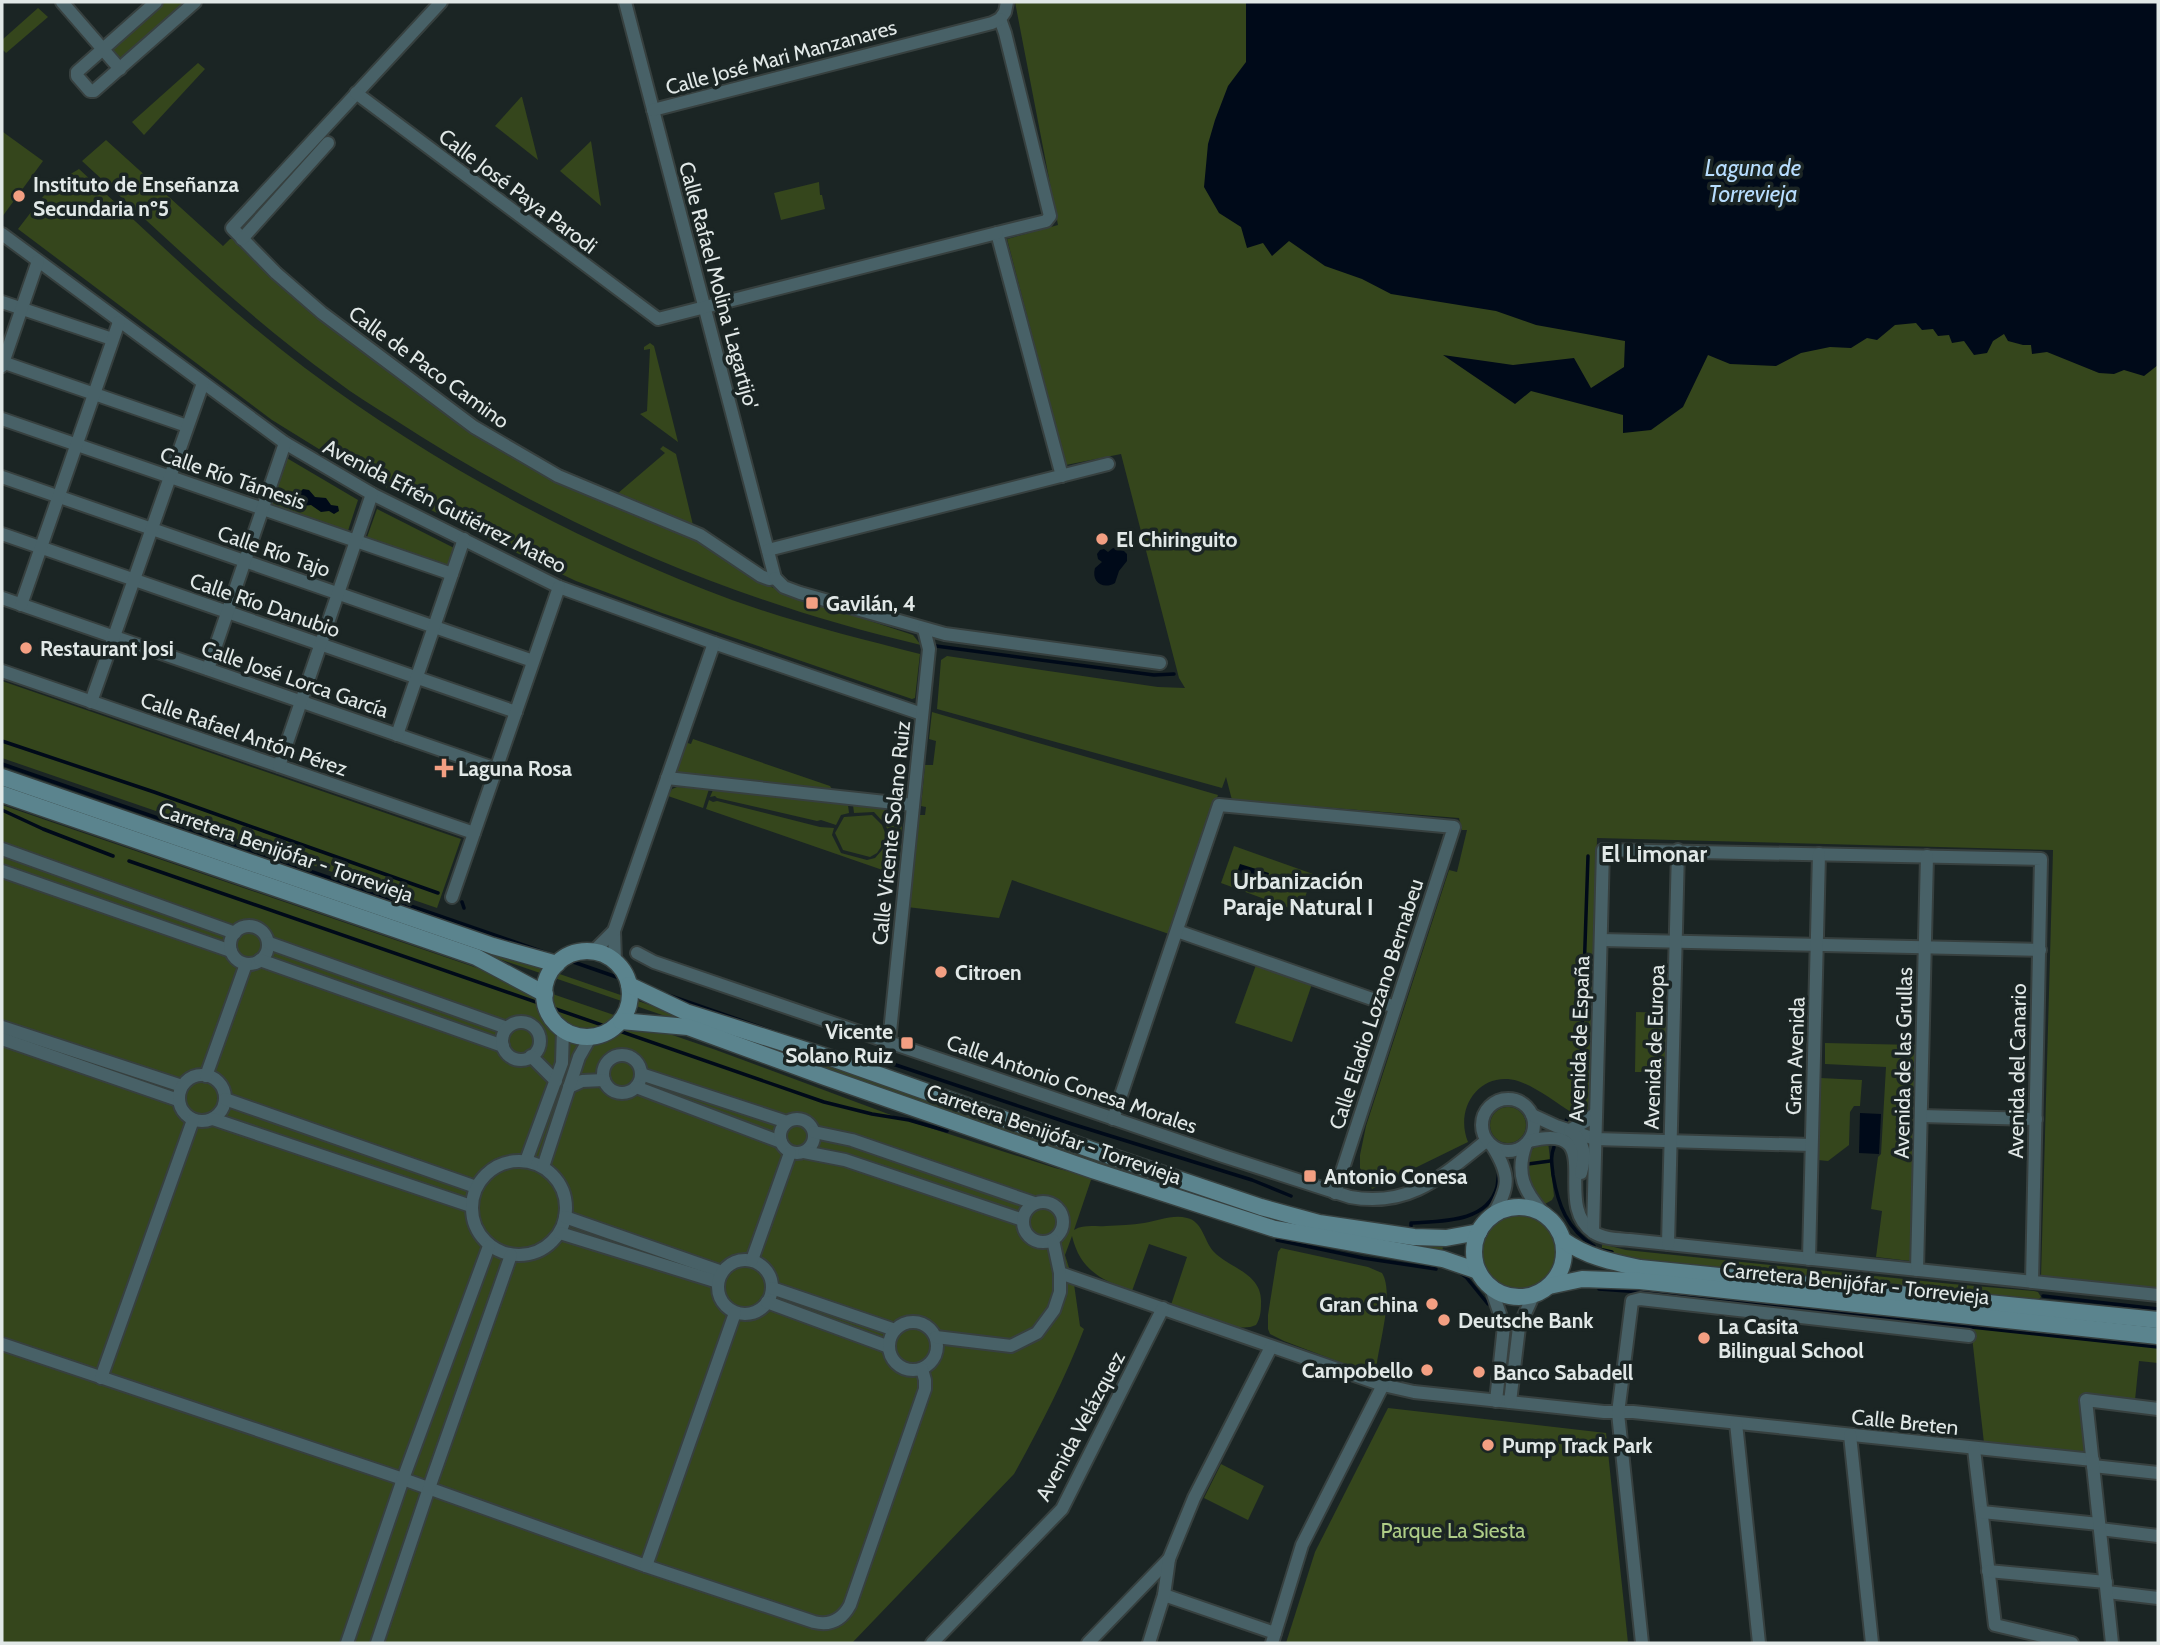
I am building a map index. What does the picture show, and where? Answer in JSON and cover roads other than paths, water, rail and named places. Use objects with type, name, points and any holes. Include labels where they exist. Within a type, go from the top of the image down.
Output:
[{"type":"main road","name":"Carretera Benijófar - Torrevieja","points":[[2,777],[493,946],[557,964]]},
{"type":"main road","name":"Carretera Benijófar - Torrevieja","points":[[2,794],[476,957],[545,994]]},
{"type":"main road","points":[[593,952],[599,952],[622,968],[631,994],[621,1021],[611,1030],[591,1036],[576,1035],[563,1029],[549,1014],[545,986],[557,964],[571,954],[593,952]]},
{"type":"main road","name":"Carretera Benijófar - Torrevieja","points":[[629,985],[686,1012],[834,1059],[1261,1207],[1318,1223],[1414,1237],[1446,1238],[1479,1232]]},
{"type":"main road","name":"Carretera Benijófar - Torrevieja","points":[[621,1021],[688,1027],[1095,1171],[1275,1229],[1443,1259],[1478,1271]]},
{"type":"main road","points":[[1532,1208],[1556,1225],[1563,1240],[1564,1262],[1559,1275],[1549,1286],[1533,1296],[1511,1297],[1491,1288],[1478,1271],[1474,1247],[1479,1232],[1493,1215],[1505,1209],[1532,1208]]},
{"type":"main road","name":"Carretera Benijófar - Torrevieja","points":[[1563,1240],[1598,1259],[1640,1268],[2158,1320]]},
{"type":"main road","name":"Carretera Benijófar - Torrevieja","points":[[1549,1286],[1582,1279],[1640,1281],[2158,1336]]},
{"type":"street","points":[[62,2],[120,69]]},
{"type":"street","points":[[156,2],[76,73],[90,91],[94,91],[120,69],[195,2]]},
{"type":"street","points":[[356,93],[441,2]]},
{"type":"street","name":"Calle Rafael Molina 'Lagartijo'","points":[[625,2],[775,578]]},
{"type":"street","points":[[705,307],[1046,221],[1050,216],[1000,19],[1007,2]]},
{"type":"street","name":"Calle José Mari Manzanares","points":[[653,110],[1000,19]]},
{"type":"street","name":"Calle de Paco Camino","points":[[356,93],[232,228],[276,273],[322,313],[474,427],[558,476],[700,535],[761,576],[775,578],[785,587],[800,593],[945,634],[1160,663]]},
{"type":"street","name":"Calle José Paya Parodi","points":[[356,93],[658,319],[705,307]]},
{"type":"street","points":[[242,239],[327,143]]},
{"type":"street","points":[[997,233],[1062,476]]},
{"type":"street","name":"Avenida Efrén Gutiérrez Mateo","points":[[2,234],[285,443],[372,494],[559,587],[922,714]]},
{"type":"street","points":[[38,261],[2,363],[187,426]]},
{"type":"street","points":[[2,302],[113,339]]},
{"type":"street","points":[[21,605],[119,322]]},
{"type":"street","points":[[91,702],[203,383]]},
{"type":"street","name":"Calle Río Támesis","points":[[2,419],[452,574]]},
{"type":"street","points":[[208,669],[285,443]]},
{"type":"street","points":[[768,550],[1108,464]]},
{"type":"street","name":"Calle Río Tajo","points":[[2,477],[533,661]]},
{"type":"street","points":[[279,766],[372,494]]},
{"type":"street","name":"Calle Río Danubio","points":[[2,534],[516,712]]},
{"type":"street","points":[[397,735],[464,539]]},
{"type":"street","points":[[452,897],[559,587]]},
{"type":"street","name":"Calle José Lorca García","points":[[2,598],[496,769]]},
{"type":"street","name":"Calle Vicente Solano Ruiz","points":[[889,1042],[929,643],[924,629]]},
{"type":"street","points":[[615,961],[614,931],[714,643]]},
{"type":"street","name":"Calle Rafael Antón Pérez","points":[[2,671],[474,833]]},
{"type":"street","points":[[667,778],[913,804]]},
{"type":"street","name":"Calle Eladio Lozano Bernabeu","points":[[1177,930],[1219,805],[1454,827],[1335,1193]]},
{"type":"street","points":[[2,849],[235,933]]},
{"type":"street","name":"Avenida de España","points":[[1592,1232],[1603,850],[1678,850]]},
{"type":"street","points":[[1678,850],[1927,856]]},
{"type":"street","name":"Avenida de Europa","points":[[1668,1244],[1678,850]]},
{"type":"street","name":"Gran Avenida","points":[[1809,1259],[1819,854]]},
{"type":"street","name":"Avenida del Canario","points":[[1927,856],[2042,860],[2032,1282]]},
{"type":"street","name":"Avenida de las Grullas","points":[[1917,1270],[1927,856]]},
{"type":"street","points":[[2,871],[231,951]]},
{"type":"street","points":[[269,943],[264,958],[256,963],[246,964],[237,960],[231,951],[235,933],[243,927],[253,926],[262,931],[269,943],[507,1028]]},
{"type":"street","points":[[1113,1119],[1177,930],[1395,1007]]},
{"type":"street","points":[[593,952],[614,931]]},
{"type":"street","points":[[1601,940],[2040,950]]},
{"type":"street","name":"Calle Antonio Conesa Morales","points":[[637,953],[654,962],[1350,1197],[1376,1200],[1409,1194],[1490,1144]]},
{"type":"street","points":[[260,960],[503,1046]]},
{"type":"street","points":[[206,1076],[246,964]]},
{"type":"street","points":[[518,1022],[531,1024],[536,1029],[539,1047],[531,1056],[520,1060],[509,1056],[502,1040],[507,1028],[518,1022]]},
{"type":"street","points":[[2,1027],[182,1086]]},
{"type":"street","points":[[526,1161],[562,1063],[563,1029]]},
{"type":"street","points":[[543,1167],[579,1057],[591,1036]]},
{"type":"street","points":[[2,1039],[178,1100]]},
{"type":"street","points":[[621,1055],[637,1062],[641,1073],[636,1087],[627,1093],[609,1088],[604,1080],[606,1064],[621,1055]]},
{"type":"street","points":[[531,1056],[556,1081]]},
{"type":"street","points":[[641,1073],[787,1122]]},
{"type":"street","points":[[197,1076],[206,1076],[215,1079],[221,1086],[225,1099],[220,1112],[213,1119],[204,1122],[192,1120],[181,1109],[178,1100],[182,1086],[197,1076]]},
{"type":"street","points":[[569,1087],[582,1082],[604,1080]]},
{"type":"street","points":[[636,1087],[781,1142]]},
{"type":"street","points":[[225,1099],[476,1187]]},
{"type":"street","points":[[1493,1215],[1503,1196],[1507,1177],[1505,1168],[1483,1134],[1482,1119],[1495,1102],[1502,1099],[1517,1100],[1524,1104],[1532,1115],[1534,1129],[1522,1162],[1522,1178],[1530,1198],[1544,1214]]},
{"type":"street","points":[[1570,1130],[1596,1112]]},
{"type":"street","points":[[1532,1115],[1595,1139],[1811,1145]]},
{"type":"street","points":[[1921,1116],[2036,1119]]},
{"type":"street","points":[[213,1119],[471,1206]]},
{"type":"street","points":[[804,1152],[814,1140],[814,1132],[808,1123],[799,1119],[787,1122],[781,1127],[779,1137],[782,1146],[790,1153],[804,1152],[845,1160],[1023,1220]]},
{"type":"street","points":[[102,1378],[192,1120]]},
{"type":"street","points":[[1570,1130],[1581,1141],[1585,1153],[1582,1171],[1574,1190]]},
{"type":"street","points":[[814,1132],[852,1140],[1034,1203],[1046,1201],[1058,1207],[1063,1218],[1062,1231],[1053,1240],[1042,1242],[1032,1239],[1025,1231],[1023,1220],[1026,1210],[1034,1203]]},
{"type":"street","points":[[1490,1144],[1510,1152],[1528,1142],[1551,1138],[1569,1145],[1576,1160],[1574,1190],[1577,1212],[1592,1232],[1612,1238],[2158,1295]]},
{"type":"street","points":[[752,1261],[790,1153]]},
{"type":"street","points":[[526,1161],[543,1167],[559,1182],[566,1201],[565,1217],[556,1239],[536,1253],[512,1255],[489,1246],[475,1228],[471,1206],[476,1187],[489,1171],[506,1162],[526,1161]]},
{"type":"street","points":[[565,1217],[720,1277]]},
{"type":"street","points":[[560,1233],[720,1277]]},
{"type":"street","points":[[936,1337],[1011,1346],[1029,1338],[1044,1326],[1054,1310],[1060,1292],[1060,1273],[1053,1240]]},
{"type":"street","points":[[347,1643],[403,1479],[489,1246]]},
{"type":"street","points":[[377,1643],[512,1255]]},
{"type":"street","points":[[746,1259],[752,1261],[766,1269],[772,1288],[767,1302],[755,1312],[735,1312],[724,1305],[717,1287],[720,1277],[731,1262],[746,1259]]},
{"type":"street","name":"Calle Breten","points":[[1060,1273],[1383,1385],[1414,1392],[1618,1413],[1633,1412],[1974,1449],[1995,1626],[2072,1643]]},
{"type":"street","points":[[772,1288],[895,1330]]},
{"type":"street","points":[[1491,1288],[1504,1326],[1496,1401]]},
{"type":"street","points":[[1510,1402],[1518,1327],[1533,1296]]},
{"type":"street","points":[[1642,1643],[1618,1413],[1632,1301],[1640,1299],[1969,1336]]},
{"type":"street","points":[[767,1302],[889,1346]]},
{"type":"street","name":"Avenida Velázquez","points":[[932,1643],[1062,1509],[1163,1308]]},
{"type":"street","points":[[646,1566],[735,1312]]},
{"type":"street","points":[[911,1320],[925,1323],[936,1337],[938,1347],[933,1360],[922,1369],[908,1370],[895,1364],[888,1351],[889,1337],[898,1326],[911,1320]]},
{"type":"street","points":[[2,1344],[403,1479],[646,1566],[814,1622],[830,1623],[840,1619],[850,1605],[925,1390],[922,1369]]},
{"type":"street","points":[[1149,1643],[1164,1595],[1169,1559],[1194,1498],[1271,1347]]},
{"type":"street","points":[[1164,1595],[1274,1638],[1302,1545],[1383,1385]]},
{"type":"street","points":[[2112,1643],[2086,1400],[2158,1409]]},
{"type":"street","points":[[1736,1423],[1759,1643]]},
{"type":"street","points":[[1850,1435],[1872,1643]]},
{"type":"street","points":[[1974,1449],[2093,1463],[2158,1474]]},
{"type":"street","points":[[1982,1512],[2158,1536]]},
{"type":"street","points":[[1088,1643],[1169,1559]]},
{"type":"street","points":[[1988,1571],[2106,1587],[2158,1598]]},
{"type":"water","name":"Laguna de Torrevieja","points":[[1246,2],[2158,2],[2158,365],[2144,376],[2124,370],[2114,374],[2099,373],[2047,352],[2032,354],[2031,345],[2008,341],[2004,334],[1993,341],[1987,353],[1974,355],[1964,341],[1952,343],[1949,335],[1938,336],[1933,329],[1922,330],[1916,323],[1895,325],[1877,340],[1867,338],[1851,348],[1830,347],[1801,353],[1776,366],[1730,364],[1708,355],[1683,407],[1651,430],[1623,433],[1623,415],[1531,391],[1515,404],[1443,355],[1513,365],[1574,358],[1591,388],[1624,367],[1625,341],[1536,325],[1496,311],[1391,294],[1362,279],[1325,266],[1289,241],[1272,256],[1263,243],[1247,248],[1241,227],[1219,213],[1204,187],[1208,144],[1228,86],[1246,62]]},
{"type":"water","points":[[303,489],[309,490],[315,497],[326,498],[331,505],[338,506],[339,511],[334,514],[329,511],[321,512],[311,505],[299,504],[296,496]]},
{"type":"water","points":[[1113,548],[1124,551],[1127,561],[1119,571],[1115,583],[1106,586],[1096,581],[1095,568],[1102,562],[1097,554],[1100,550],[1108,552]]},
{"type":"water","points":[[1240,864],[1269,873],[1264,888],[1235,878]]},
{"type":"water","points":[[1860,1113],[1881,1114],[1879,1154],[1859,1153]]},
{"type":"waterway","points":[[936,646],[1154,675],[1174,674]]},
{"type":"waterway","points":[[2,741],[438,893]]},
{"type":"waterway","points":[[2,764],[552,955]]},
{"type":"waterway","points":[[2,810],[113,856]]},
{"type":"waterway","points":[[1566,1121],[1580,1092],[1588,856]]},
{"type":"waterway","points":[[129,861],[824,1102],[947,1131]]},
{"type":"waterway","points":[[462,902],[464,908]]},
{"type":"waterway","points":[[559,957],[628,981]]},
{"type":"waterway","points":[[665,994],[780,1034]]},
{"type":"waterway","points":[[857,1060],[887,1062],[1252,1180],[1291,1196]]},
{"type":"waterway","points":[[1554,1147],[1553,1175],[1561,1206],[1570,1224],[1594,1246]]},
{"type":"waterway","points":[[1528,1164],[1550,1161]]},
{"type":"waterway","points":[[1411,1226],[1411,1223],[1462,1218],[1484,1208],[1497,1187],[1499,1171]]},
{"type":"waterway","points":[[1277,1240],[1363,1258],[1436,1269]]},
{"type":"waterway","points":[[1603,1250],[1612,1252]]},
{"type":"waterway","points":[[1459,1272],[1488,1304]]},
{"type":"waterway","points":[[1599,1289],[2158,1347]]},
{"type":"waterway","points":[[2043,1296],[2158,1309]]},
{"type":"place","name":"Instituto de Enseñanza Secundaria nº5","points":[[19,196]]},
{"type":"place","name":"El Chiringuito","points":[[1102,539]]},
{"type":"place","name":"Gavilán, 4","points":[[812,603]]},
{"type":"place","name":"Restaurant Josi","points":[[26,648]]},
{"type":"place","name":"Laguna Rosa","points":[[444,768]]},
{"type":"place","name":"Citroen","points":[[941,972]]},
{"type":"place","name":"Vicente Solano Ruiz","points":[[907,1043]]},
{"type":"place","name":"Antonio Conesa","points":[[1310,1176]]},
{"type":"place","name":"Gran China","points":[[1432,1304]]},
{"type":"place","name":"Deutsche Bank","points":[[1444,1320]]},
{"type":"place","name":"La Casita Bilingual School","points":[[1704,1338]]},
{"type":"place","name":"Campobello","points":[[1427,1370]]},
{"type":"place","name":"Banco Sabadell","points":[[1479,1372]]},
{"type":"place","name":"Pump Track Park","points":[[1488,1445]]},
{"type":"district","name":"El Limonar","points":[[1654,854]]},
{"type":"district","name":"Urbanización Paraje Natural I","points":[[1298,894]]},
{"type":"park label","name":"Parque La Siesta","points":[[1453,1530]]}]
